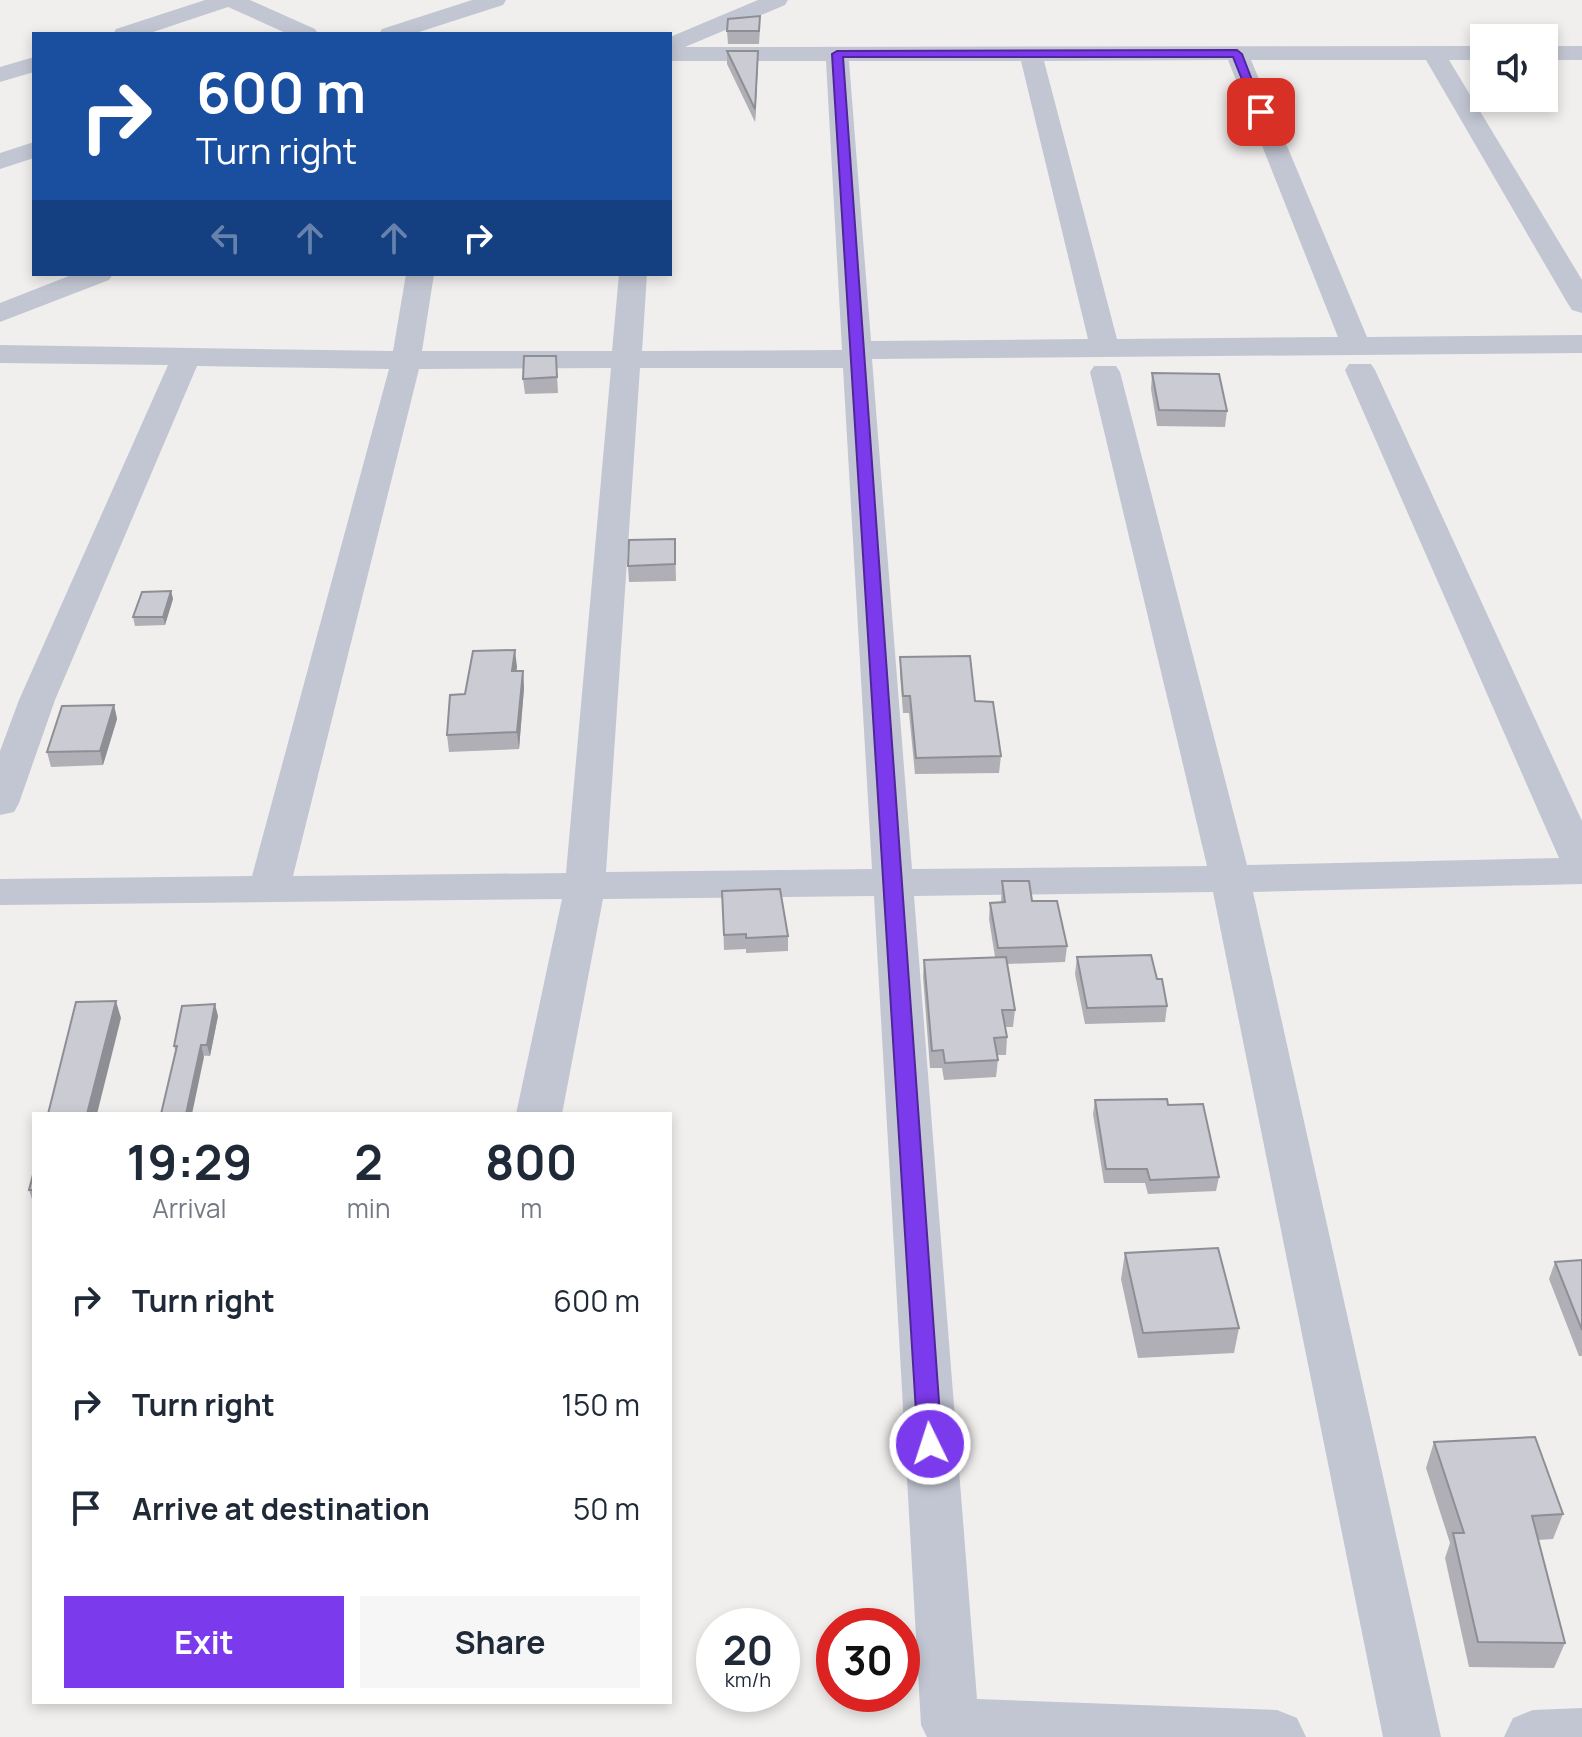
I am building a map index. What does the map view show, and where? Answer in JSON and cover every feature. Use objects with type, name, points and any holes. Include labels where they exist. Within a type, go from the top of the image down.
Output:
[{"type":"street","points":[[129,32],[196,4],[229,0],[302,32]]},
{"type":"street","points":[[396,32],[495,0]]},
{"type":"street","points":[[672,44],[777,0]]},
{"type":"street","points":[[672,54],[1470,53]]},
{"type":"street","points":[[1558,53],[1582,53]]},
{"type":"street","points":[[837,54],[890,882],[950,1725],[1277,1737]]},
{"type":"street","points":[[1031,54],[1230,879],[1412,1737]]},
{"type":"street","points":[[0,892],[1230,879],[1582,868],[1358,357],[1237,54]]},
{"type":"street","points":[[1434,54],[1582,304]]},
{"type":"street","points":[[0,75],[32,65]]},
{"type":"street","points":[[0,161],[32,151]]},
{"type":"street","points":[[0,313],[94,276]]},
{"type":"street","points":[[269,889],[406,360],[420,276]]},
{"type":"street","points":[[539,1112],[585,886],[633,276]]},
{"type":"street","points":[[0,354],[406,360],[1105,360],[1358,357],[1582,344]]},
{"type":"street","points":[[0,803],[37,700],[186,357]]},
{"type":"street","points":[[1358,357],[1582,369]]},
{"type":"street","points":[[1533,1737],[1582,1735]]},
{"type":"building","points":[[760,16],[759,31],[727,31],[728,19]]},
{"type":"building","points":[[727,51],[758,51],[755,109]]},
{"type":"building","points":[[524,356],[556,356],[557,377],[523,379]]},
{"type":"building","points":[[1152,373],[1219,374],[1227,411],[1159,410]]},
{"type":"building","points":[[675,539],[675,564],[628,566],[629,540]]},
{"type":"building","points":[[171,591],[163,617],[133,617],[142,592]]},
{"type":"building","points":[[515,650],[512,671],[523,671],[517,732],[447,735],[450,695],[465,694],[473,651]]},
{"type":"building","points":[[970,656],[975,701],[993,702],[1001,756],[916,758],[910,696],[903,696],[900,657]]},
{"type":"building","points":[[114,705],[100,751],[47,752],[62,706]]},
{"type":"building","points":[[1002,881],[1029,881],[1032,901],[1057,901],[1067,946],[998,948],[990,903],[1005,902]]},
{"type":"building","points":[[780,889],[788,936],[746,938],[746,934],[724,935],[722,891]]},
{"type":"building","points":[[1151,955],[1157,979],[1162,979],[1167,1006],[1087,1008],[1077,957]]},
{"type":"building","points":[[1006,957],[1015,1010],[1002,1010],[1007,1037],[994,1038],[998,1060],[945,1063],[943,1050],[932,1051],[924,960]]},
{"type":"building","points":[[116,1001],[88,1112],[48,1112],[76,1002]]},
{"type":"building","points":[[215,1004],[207,1045],[201,1045],[186,1112],[161,1112],[177,1046],[174,1046],[182,1006]]},
{"type":"building","points":[[1167,1099],[1168,1105],[1203,1104],[1219,1177],[1150,1180],[1147,1169],[1106,1169],[1095,1100]]},
{"type":"building","points":[[1218,1248],[1239,1328],[1143,1333],[1125,1253]]},
{"type":"building","points":[[1582,1260],[1582,1330],[1555,1262]]},
{"type":"building","points":[[1535,1437],[1563,1514],[1532,1516],[1565,1643],[1478,1642],[1453,1533],[1464,1533],[1434,1442]]},
{"type":"route","points":[[930,1444],[837,54],[1237,54],[1261,112]]}]
